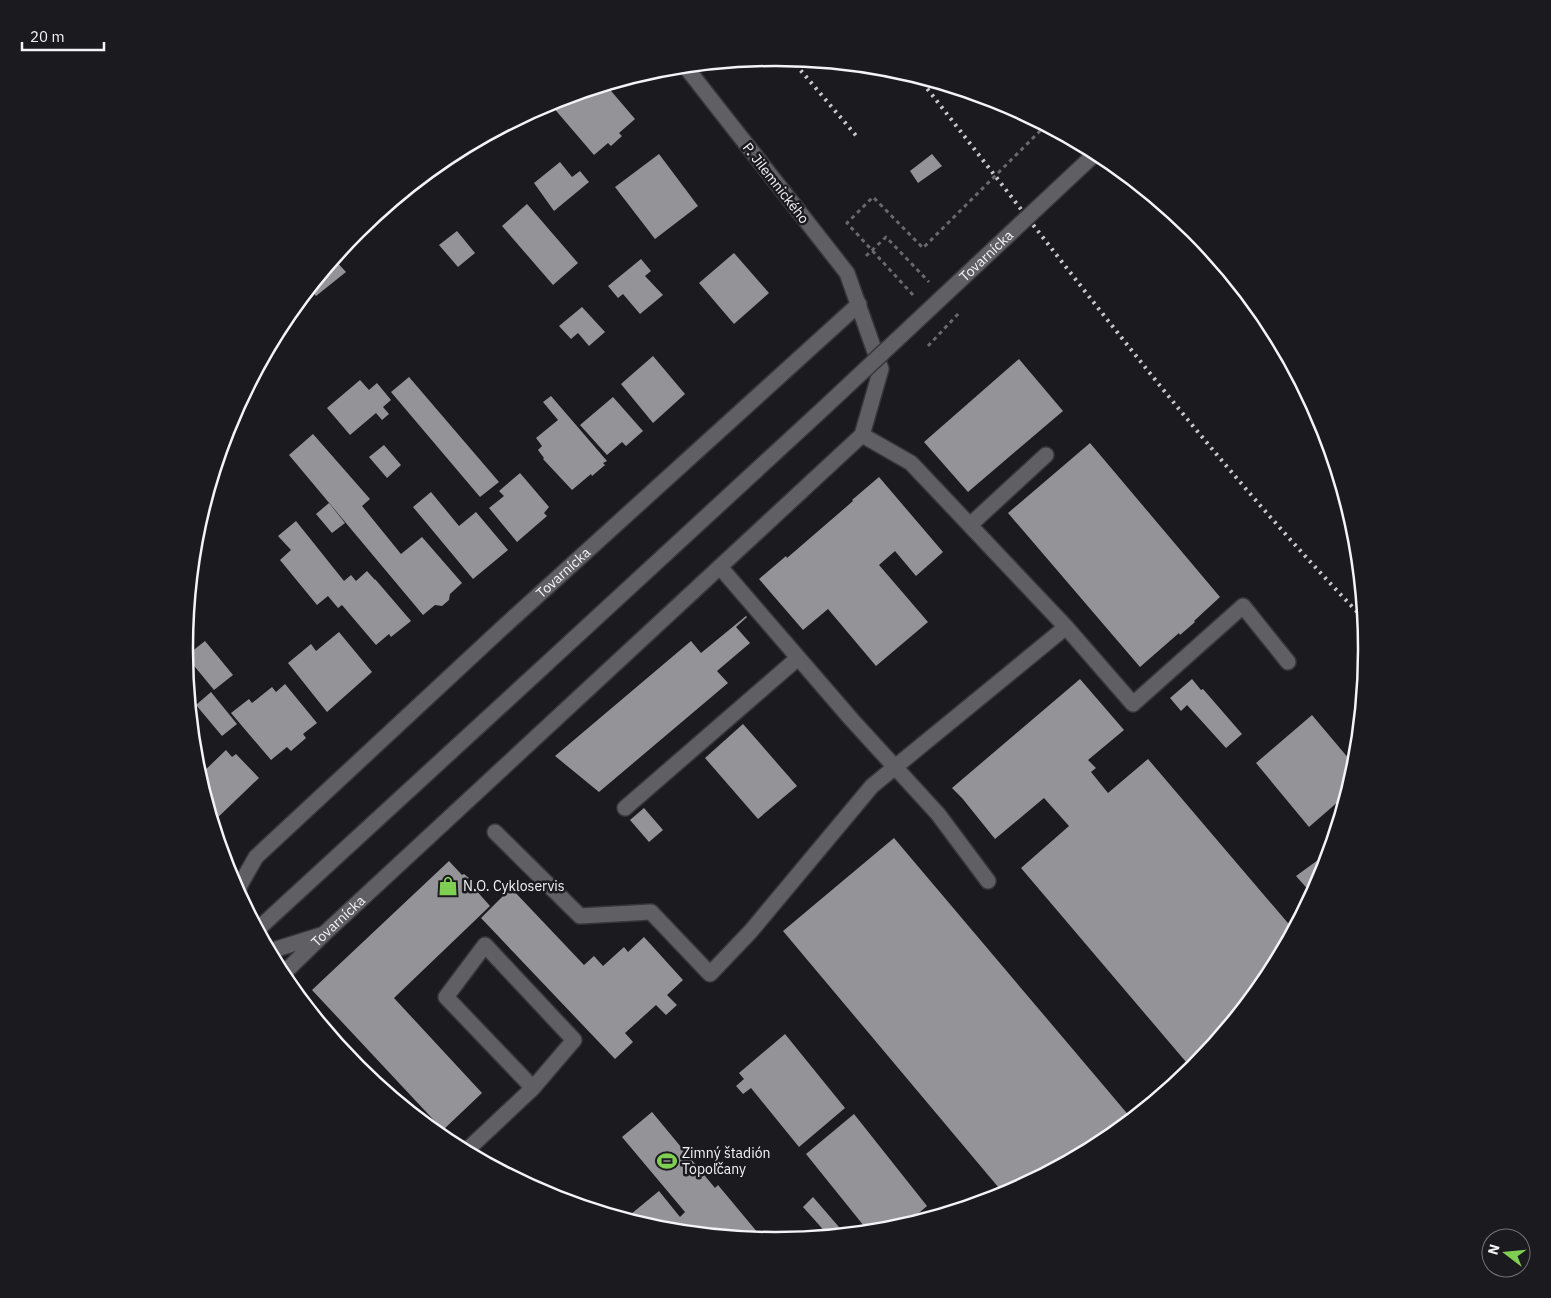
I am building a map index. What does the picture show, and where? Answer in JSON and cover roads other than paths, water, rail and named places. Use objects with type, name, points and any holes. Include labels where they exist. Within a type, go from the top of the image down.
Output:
[{"type":"street","name":"P. Jilemnického","points":[[690,72],[847,273],[859,304]]},
{"type":"street","name":"Tovarnícka","points":[[263,925],[818,414],[1090,158]]},
{"type":"street","points":[[859,304],[882,369],[862,435],[911,463],[1066,627],[1133,704],[1243,606],[1288,662]]},
{"type":"street","name":"Tovarnícka","points":[[242,882],[256,857],[500,630],[859,304]]},
{"type":"street","name":"Tovarnícka","points":[[277,950],[325,933],[862,435]]},
{"type":"street","points":[[970,525],[1046,455]]},
{"type":"street","points":[[720,567],[852,720],[938,814],[988,880]]},
{"type":"street","points":[[495,832],[580,916],[650,912],[710,974],[751,930],[872,786],[1066,627]]},
{"type":"street","points":[[625,808],[798,658]]},
{"type":"street","points":[[288,969],[325,933]]},
{"type":"street","points":[[471,1146],[533,1088],[574,1040],[485,945],[446,997],[533,1088]]},
{"type":"railway","points":[[797,67],[859,139]]},
{"type":"railway","points":[[925,86],[1189,422],[1304,555],[1357,612]]},
{"type":"place","name":"N.O. Cykloservis","points":[[448,886]]},
{"type":"place","name":"Zimný štadión Topoľčany","points":[[667,1161]]}]
